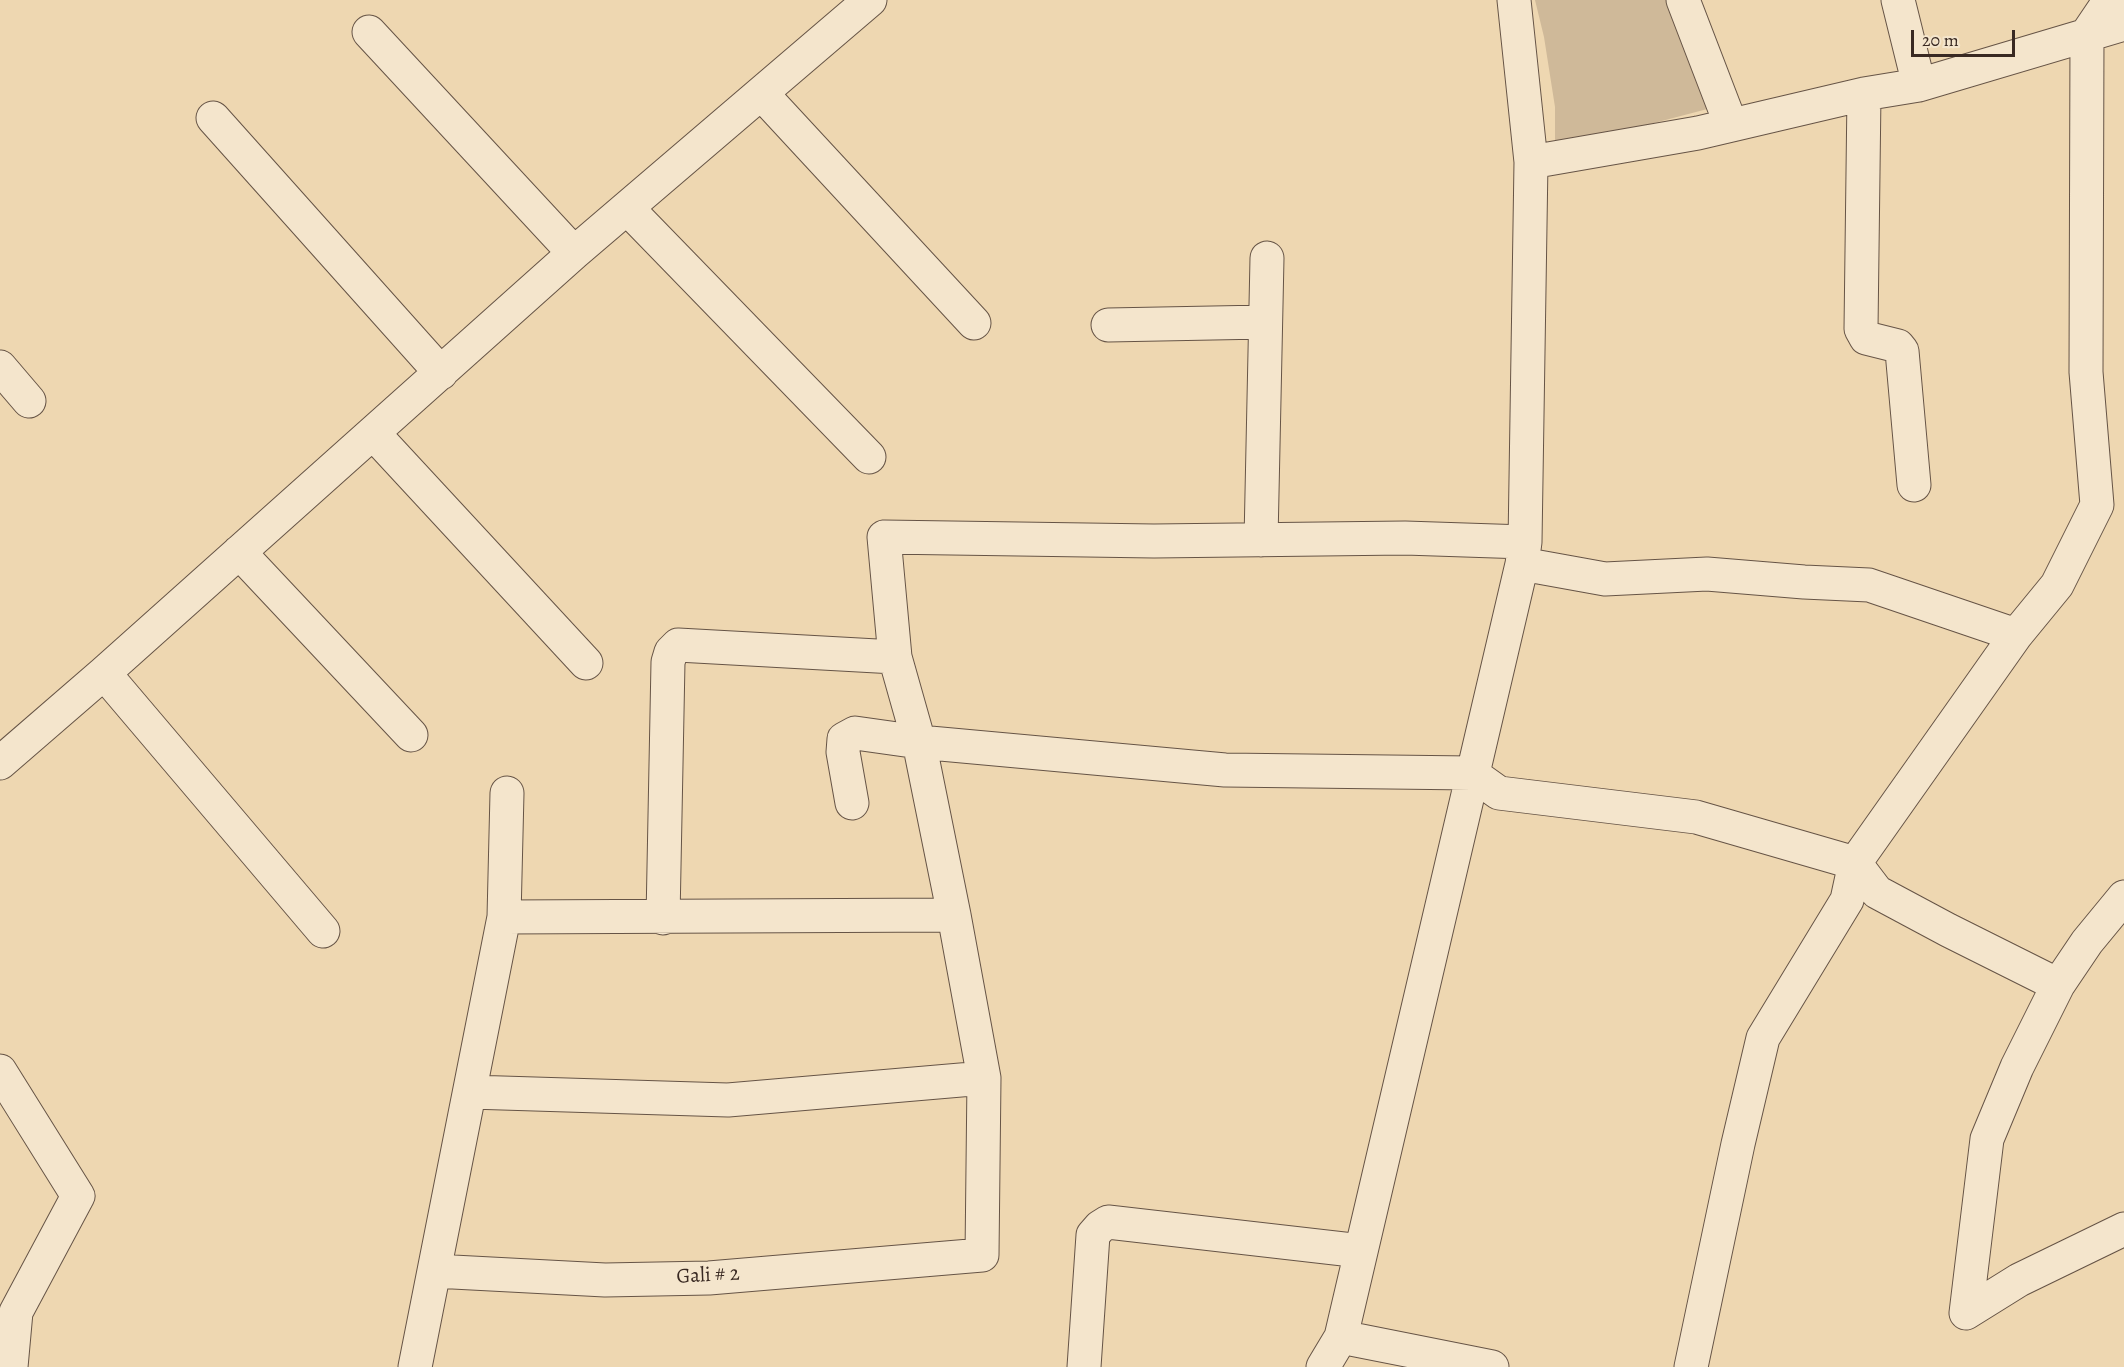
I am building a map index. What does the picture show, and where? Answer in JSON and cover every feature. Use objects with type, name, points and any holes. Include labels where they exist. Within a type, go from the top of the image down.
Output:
[{"type":"street","points":[[0,763],[574,253],[870,0]]},
{"type":"street","points":[[1323,1367],[1341,1337],[1523,553],[1531,162],[1514,0]]},
{"type":"street","points":[[1683,0],[1731,125]]},
{"type":"street","points":[[1898,0],[1919,85]]},
{"type":"street","points":[[1691,1367],[1763,1038],[1847,900],[1855,863],[2016,634],[2057,585],[2097,505],[2086,372],[2087,34],[2110,0]]},
{"type":"street","points":[[1531,162],[1698,134],[1864,94],[1919,85],[2124,24]]},
{"type":"street","points":[[369,32],[574,253]]},
{"type":"street","points":[[762,94],[974,323]]},
{"type":"street","points":[[1864,94],[1861,328],[1866,338],[1898,345],[1902,351],[1914,485]]},
{"type":"street","points":[[213,118],[441,373]]},
{"type":"street","points":[[628,208],[869,457]]},
{"type":"street","points":[[1261,540],[1267,258]]},
{"type":"street","points":[[1108,325],[1265,322]]},
{"type":"street","points":[[0,367],[29,401]]},
{"type":"street","points":[[373,433],[586,663]]},
{"type":"street","points":[[470,1092],[728,1100],[984,1078],[919,742],[895,657],[884,537],[1154,541],[1405,538],[1523,553],[1605,579],[1707,574],[1869,585],[2016,634]]},
{"type":"street","points":[[239,552],[411,735]]},
{"type":"street","points":[[663,918],[670,652],[678,645],[895,657]]},
{"type":"street","points":[[104,673],[323,931]]},
{"type":"street","points":[[852,802],[843,752],[844,739],[855,733],[919,742],[1225,770],[1472,773],[1499,793],[1696,817],[1855,863],[1877,892],[2058,985]]},
{"type":"street","points":[[415,1367],[504,917],[507,793]]},
{"type":"street","points":[[2124,897],[2087,942],[2058,985],[2017,1067],[1987,1139],[1966,1313],[2019,1280],[2124,1229]]},
{"type":"street","points":[[504,917],[954,915]]},
{"type":"street","points":[[0,1071],[78,1196],[16,1312],[11,1367]]},
{"type":"street","name":"Gali # 2","points":[[434,1271],[605,1280],[709,1278],[982,1255],[984,1078]]},
{"type":"street","points":[[1084,1367],[1093,1235],[1108,1222],[1360,1251]]},
{"type":"street","points":[[1341,1337],[1492,1367]]},
{"type":"shaded area","points":[[1535,0],[1674,0],[1715,107],[1555,149],[1555,107],[1544,37]]}]
